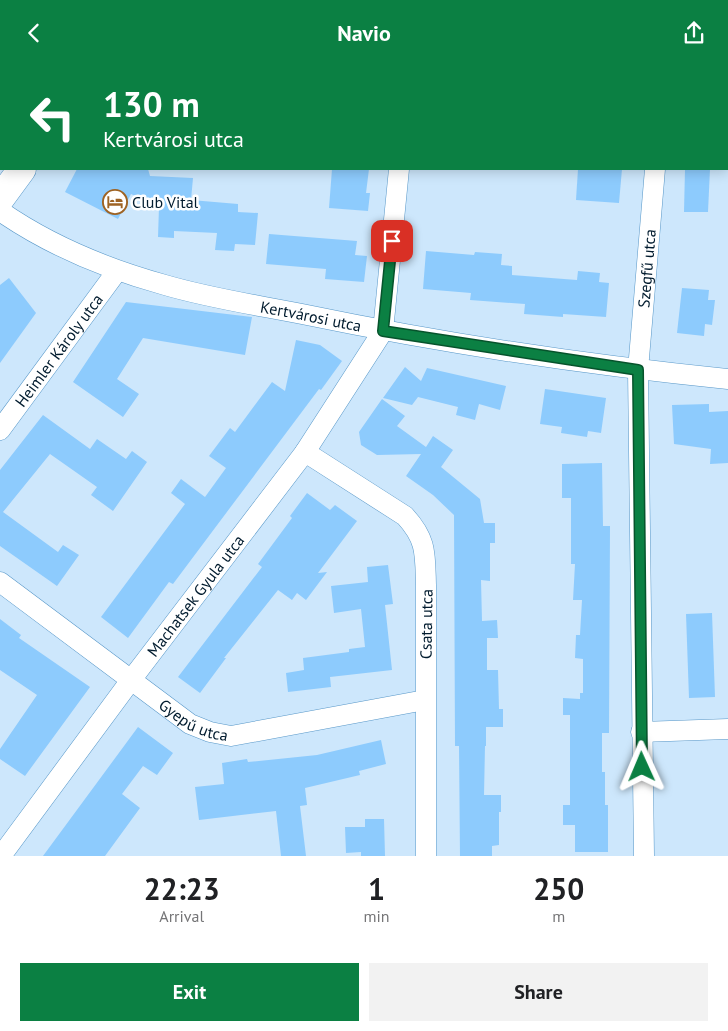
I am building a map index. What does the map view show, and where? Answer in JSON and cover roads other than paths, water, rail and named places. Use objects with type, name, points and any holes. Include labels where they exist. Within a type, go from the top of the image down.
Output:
[{"type":"street","points":[[0,199],[21,170]]},
{"type":"street","points":[[383,331],[399,170]]},
{"type":"street","name":"Szegfű utca","points":[[644,856],[638,370],[655,170]]},
{"type":"street","name":"Kertvárosi utca","points":[[0,211],[50,241],[117,271],[166,286],[383,331],[638,370],[728,379]]},
{"type":"street","name":"Heimler Károly utca","points":[[0,430],[117,271]]},
{"type":"street","name":"Machatsek Gyula utca","points":[[1,856],[131,680],[305,452],[383,331]]},
{"type":"street","name":"Csata utca","points":[[305,452],[405,516],[418,530],[425,552],[426,856]]},
{"type":"street","name":"Gyepű utca","points":[[0,582],[190,724],[210,732],[231,736],[425,699]]},
{"type":"street","points":[[642,732],[728,729]]},
{"type":"place","name":"Club Vital","points":[[115,202]]}]
